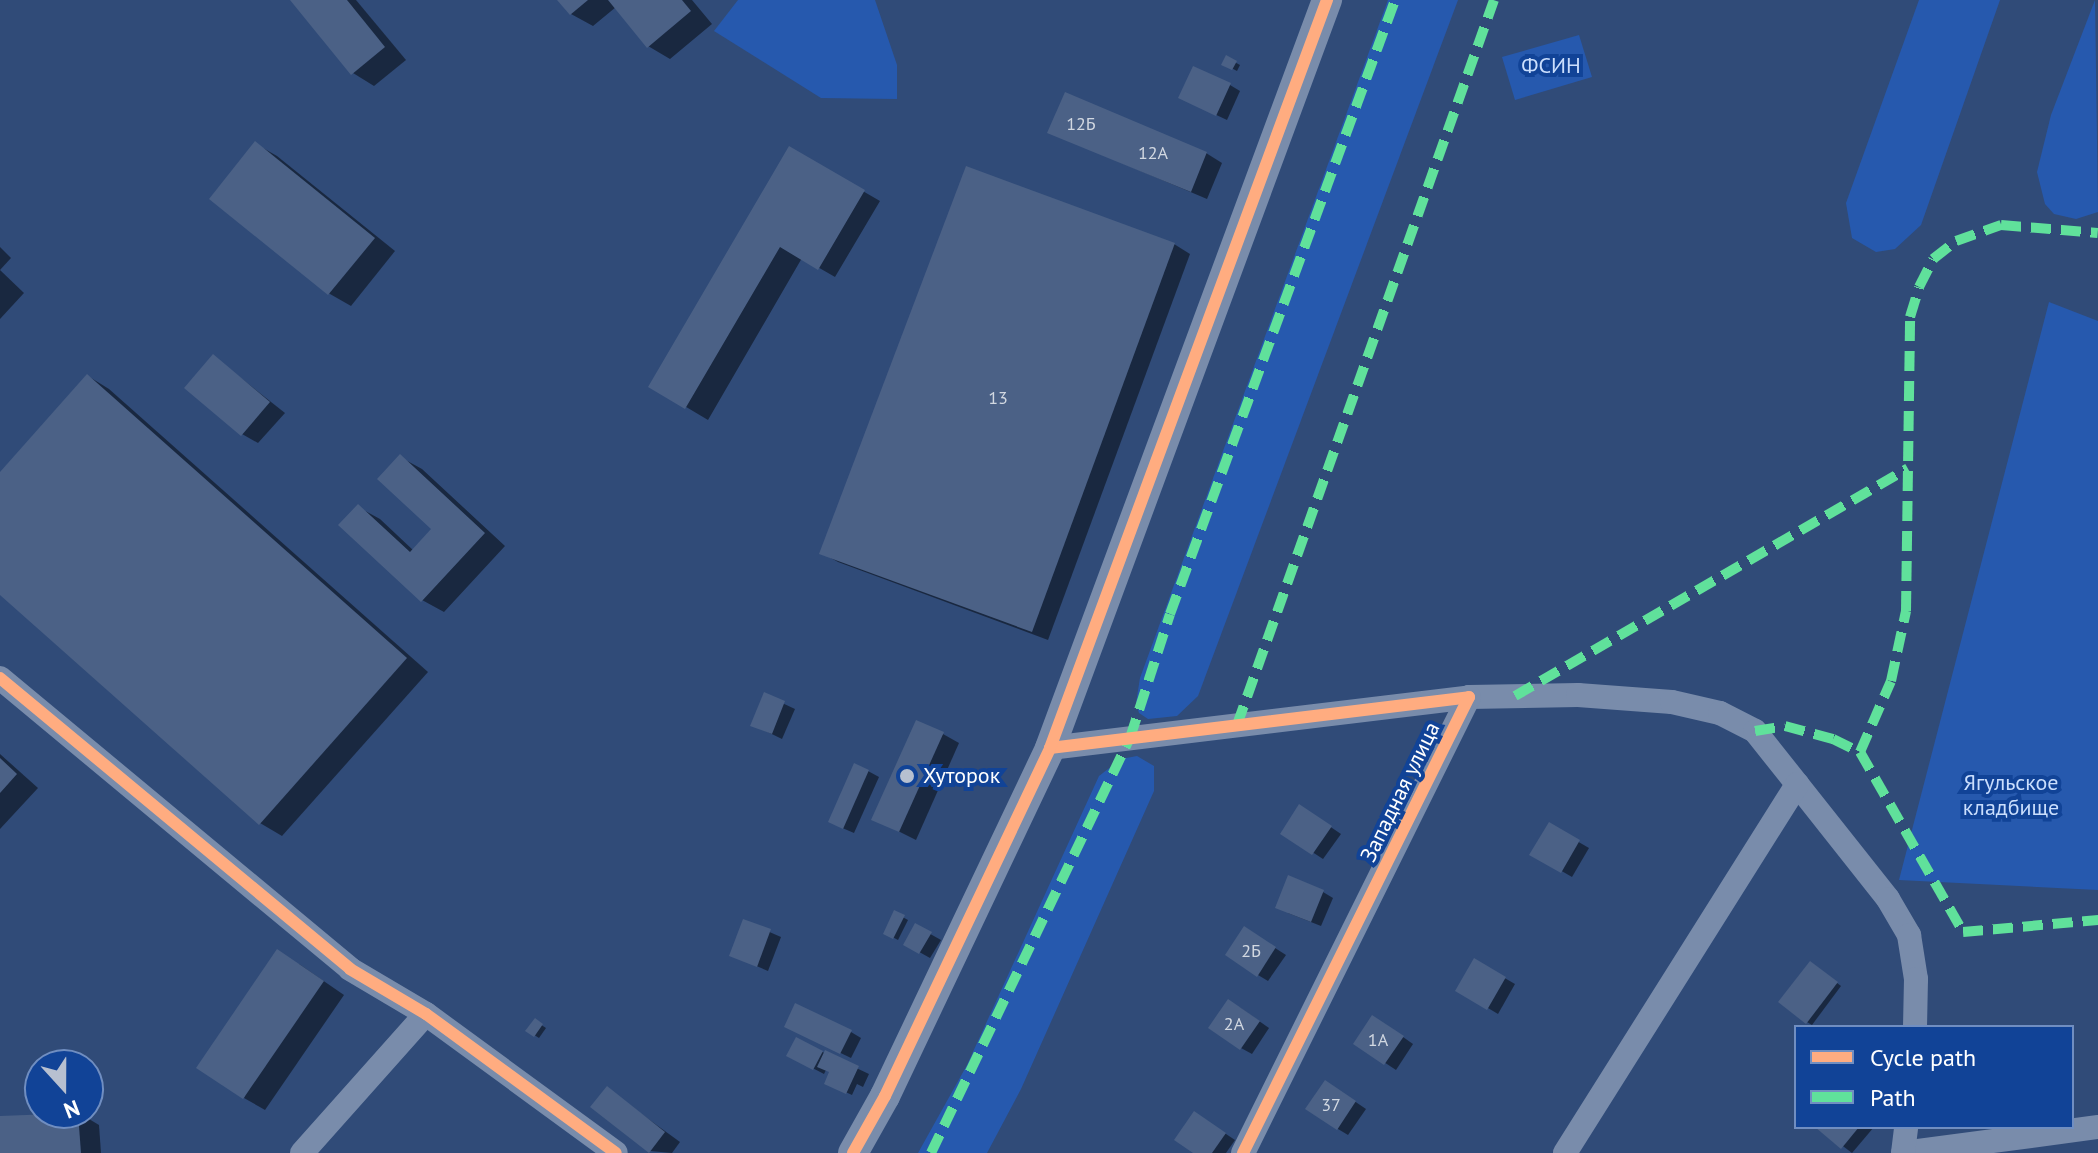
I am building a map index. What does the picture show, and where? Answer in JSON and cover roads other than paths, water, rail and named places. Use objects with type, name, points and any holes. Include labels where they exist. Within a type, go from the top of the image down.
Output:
[{"type":"street","points":[[853,1153],[885,1096],[1050,748],[1327,0]]},
{"type":"street","points":[[0,678],[350,969],[426,1014],[616,1153]]},
{"type":"street","points":[[1469,697],[1593,696],[1672,702],[1720,713],[1755,731],[1888,899],[1909,935],[1916,979],[1915,1025]]},
{"type":"street","name":"Западная улица","points":[[1050,748],[1469,697]]},
{"type":"street","name":"Западная улица","points":[[1243,1153],[1469,697]]},
{"type":"street","points":[[1565,1153],[1797,784]]},
{"type":"street","points":[[302,1153],[426,1014]]},
{"type":"street","points":[[1906,1129],[1903,1153],[2098,1127]]},
{"type":"place","name":"Хуторок","points":[[907,776]]},
{"type":"park label","name":"ФСИН","points":[[1551,66]]},
{"type":"park label","name":"Ягульское кладбище","points":[[2011,794]]}]
